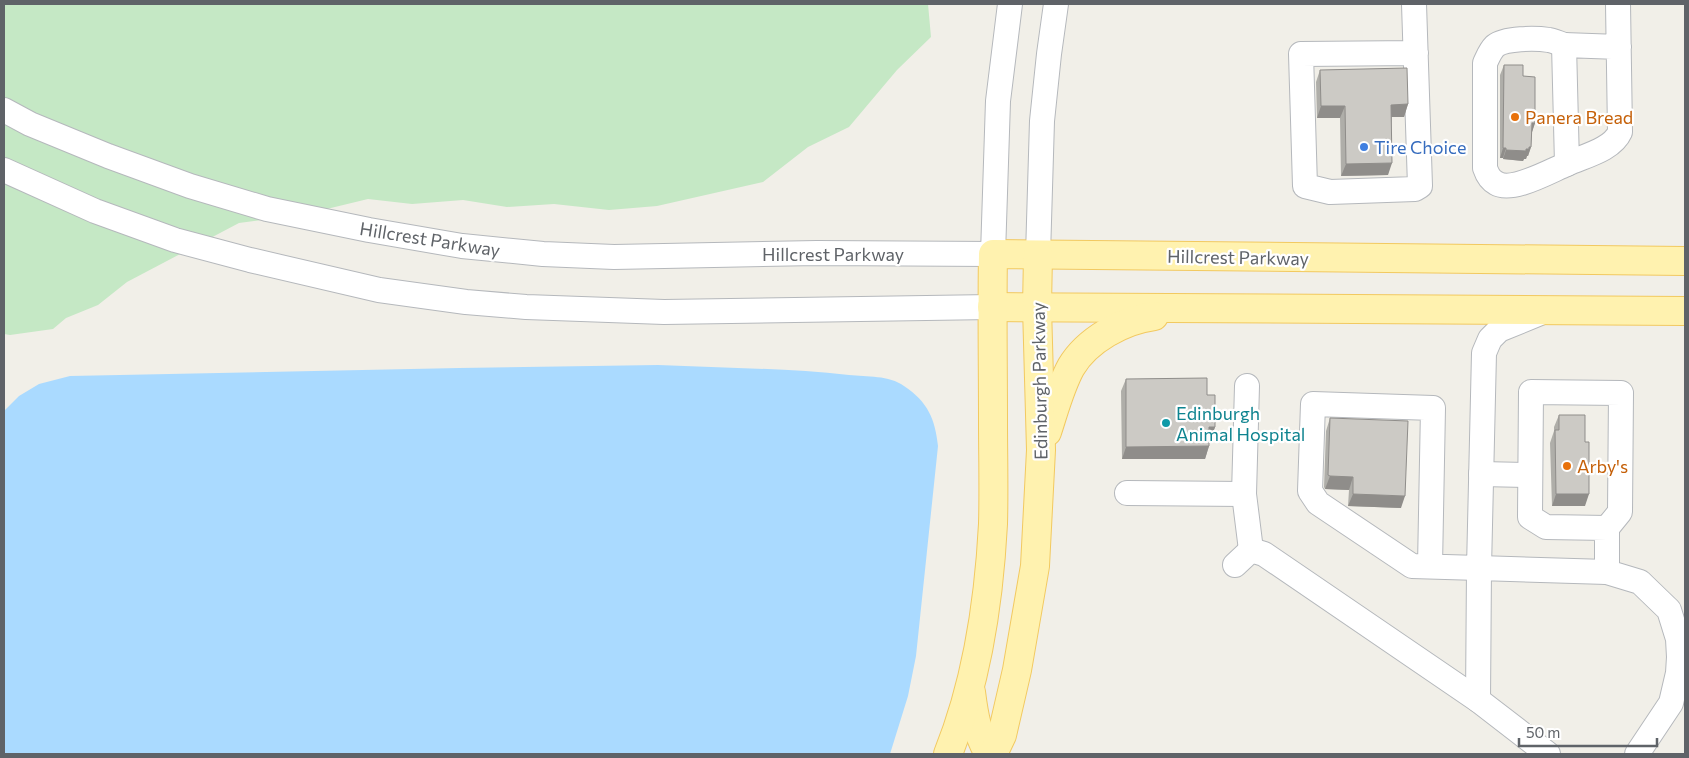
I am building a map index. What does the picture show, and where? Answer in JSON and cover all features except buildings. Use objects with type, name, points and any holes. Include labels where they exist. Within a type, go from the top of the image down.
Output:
[{"type":"main road","name":"Hillcrest Parkway","points":[[993,254],[1685,261]]},
{"type":"main road","points":[[948,754],[971,683],[986,598],[990,560],[993,522],[993,254]]},
{"type":"main road","name":"Edinburgh Parkway","points":[[997,749],[1017,670],[1035,566],[1041,450],[1037,307],[1038,255]]},
{"type":"main road","points":[[992,306],[1685,311]]},
{"type":"main road","points":[[1041,450],[1063,384],[1072,366],[1103,335],[1124,324],[1148,316],[1212,308]]},
{"type":"main road","points":[[971,683],[974,719],[982,743],[997,749]]},
{"type":"street","points":[[993,254],[998,101],[1010,4]]},
{"type":"street","name":"Edinburgh Parkway","points":[[1038,255],[1042,120],[1056,4]]},
{"type":"street","points":[[1414,4],[1416,53],[1420,186],[1415,189],[1330,192],[1305,186],[1300,54],[1416,53]]},
{"type":"street","points":[[1618,4],[1619,47],[1620,132],[1616,140],[1610,145],[1518,184],[1506,186],[1496,184],[1489,177],[1485,168],[1485,63],[1489,53],[1495,46],[1514,40],[1548,40],[1564,45],[1619,47]]},
{"type":"street","points":[[1564,45],[1567,164]]},
{"type":"street","name":"Hillcrest Parkway","points":[[4,110],[30,124],[190,186],[267,209],[369,230],[462,246],[543,254],[614,257],[817,253],[993,254]]},
{"type":"street","points":[[4,170],[95,211],[175,240],[250,260],[379,290],[447,300],[534,308],[664,312],[992,306]]},
{"type":"street","points":[[1478,700],[1484,353],[1490,338],[1499,330],[1546,310]]},
{"type":"street","points":[[1247,386],[1242,558],[1264,554],[1478,700],[1548,754]]},
{"type":"street","points":[[1607,528],[1546,526],[1530,517],[1531,392],[1621,393],[1620,512],[1607,528],[1607,572]]},
{"type":"street","points":[[1546,526],[1546,413],[1554,402],[1621,403]]},
{"type":"street","points":[[1430,566],[1433,408],[1313,404],[1310,491],[1318,503],[1412,566],[1607,572],[1640,582],[1669,610],[1678,639],[1678,673],[1671,704],[1637,754]]},
{"type":"street","points":[[1481,474],[1530,475]]},
{"type":"street","points":[[1127,493],[1244,494]]},
{"type":"green space","points":[[4,4],[928,4],[931,37],[897,70],[849,127],[808,147],[763,182],[657,206],[609,210],[554,204],[507,207],[463,200],[412,204],[368,199],[306,214],[239,223],[127,282],[98,305],[66,318],[53,329],[10,335],[4,334]]},
{"type":"water","points":[[658,365],[754,368],[885,378],[904,386],[925,405],[935,427],[938,446],[916,656],[908,696],[890,754],[4,754],[4,411],[19,396],[39,384],[70,376]]},
{"type":"place","name":"Panera Bread","points":[[1515,117]]},
{"type":"place","name":"Tire Choice","points":[[1364,147]]},
{"type":"place","name":"Edinburgh Animal Hospital","points":[[1166,423]]},
{"type":"place","name":"Arby's","points":[[1567,466]]}]
